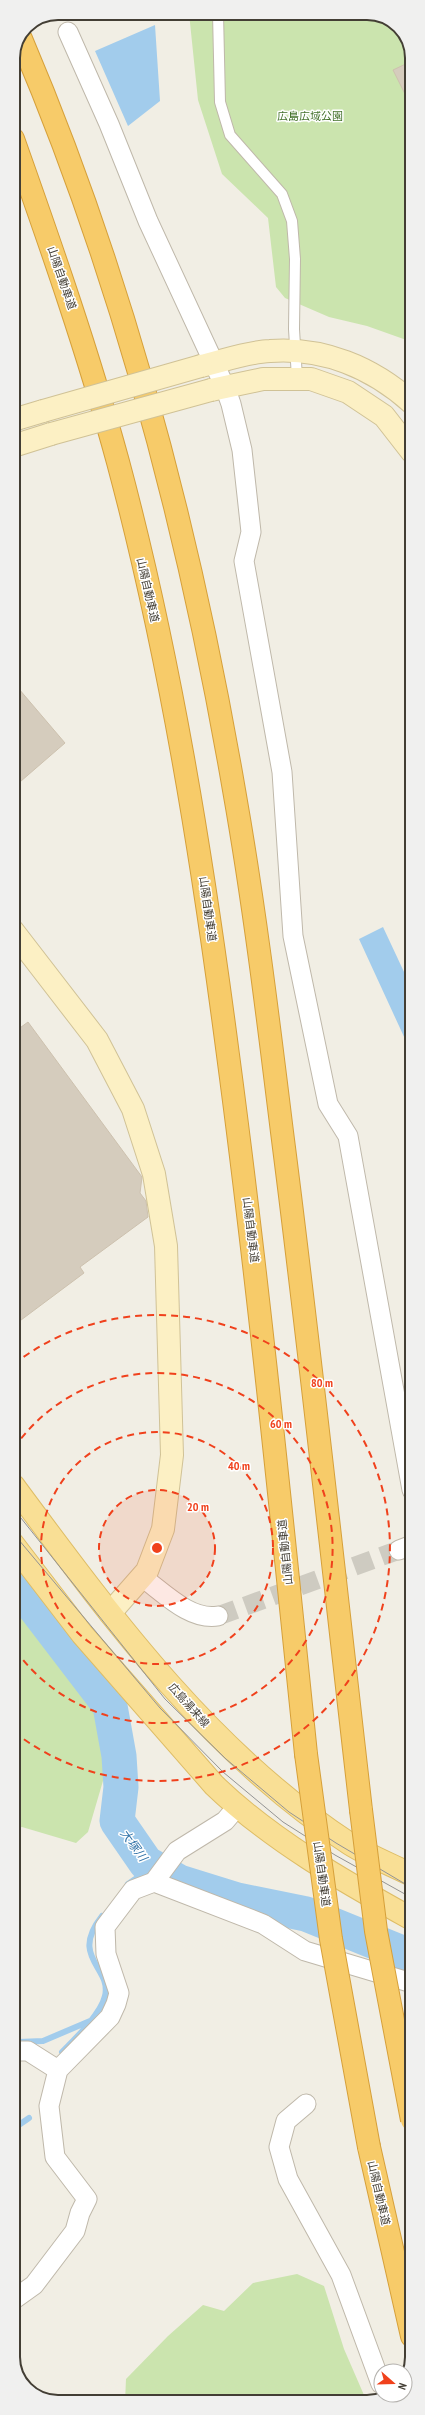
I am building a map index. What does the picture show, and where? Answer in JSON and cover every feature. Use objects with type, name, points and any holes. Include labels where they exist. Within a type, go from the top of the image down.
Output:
[{"type":"highway","points":[[23,44],[56,121],[112,283],[161,452],[199,613],[234,788],[262,968],[296,1241],[376,1931],[405,2083]]},
{"type":"highway","name":"山陽自動車道","points":[[20,159],[67,292],[118,463],[156,623],[190,791],[218,980],[254,1248],[306,1754],[331,1938],[369,2147],[405,2305]]},
{"type":"main road","name":"広島湯来線","points":[[20,1494],[110,1613],[193,1711],[237,1756],[288,1800],[351,1844],[405,1871]]},
{"type":"main road","points":[[20,1553],[82,1634],[214,1784],[237,1807],[354,1888],[405,1915]]},
{"type":"street","points":[[68,32],[110,124],[207,365],[218,389],[231,404],[242,450],[251,532],[244,561],[282,772],[293,936],[328,1104],[348,1136],[405,1451]]},
{"type":"street","points":[[20,418],[207,365],[268,351],[295,350],[314,352],[360,367],[391,384],[405,397]]},
{"type":"street","points":[[20,444],[218,389],[263,379],[296,378],[311,379],[348,392],[384,416],[405,443]]},
{"type":"street","points":[[20,940],[97,1040],[133,1109],[154,1174],[166,1246],[172,1455],[163,1529],[147,1571],[110,1613]]},
{"type":"street","points":[[142,1577],[193,1613],[201,1617],[218,1616]]},
{"type":"street","points":[[20,2295],[34,2285],[75,2231],[80,2213],[87,2199],[55,2158],[48,2106],[58,2070],[110,2017],[116,2004],[119,1993],[106,1954],[105,1927],[133,1890],[154,1882],[177,1851],[225,1821],[237,1807]]},
{"type":"street","points":[[154,1882],[263,1924],[305,1951],[405,1981]]},
{"type":"street","points":[[20,2051],[28,2051],[58,2070]]},
{"type":"street","points":[[306,2104],[286,2121],[279,2147],[288,2179],[341,2275],[373,2363]]},
{"type":"lane","points":[[218,20],[220,102],[230,135],[282,194],[292,221],[295,259],[296,378]]},
{"type":"green space","name":"広島広域公園","points":[[190,20],[369,20],[386,25],[397,35],[405,53],[405,340],[367,326],[329,317],[285,298],[276,287],[268,218],[222,174],[198,100]]},
{"type":"green space","points":[[20,1600],[47,1633],[105,1728],[105,1774],[88,1832],[76,1843],[20,1827]]},
{"type":"green space","points":[[297,2274],[324,2286],[344,2349],[364,2395],[125,2395],[126,2379],[168,2336],[203,2305],[224,2311],[253,2283]]},
{"type":"water","points":[[155,25],[160,101],[128,126],[95,51]]},
{"type":"water","points":[[383,927],[405,974],[405,1039],[359,939]]},
{"type":"building","points":[[405,64],[405,94],[393,70]]},
{"type":"building","points":[[20,690],[65,743],[20,782]]},
{"type":"building","points":[[28,1022],[142,1177],[140,1193],[146,1201],[148,1217],[80,1267],[84,1273],[20,1321],[20,1028]]},
{"type":"waterway","name":"大塚川","points":[[20,1588],[110,1706],[119,1756],[121,1787],[117,1821],[146,1863],[179,1882],[237,1900],[306,1914],[405,1954]]},
{"type":"waterway","points":[[128,1884],[153,1867]]},
{"type":"waterway","points":[[62,2052],[93,2018],[103,2003],[106,1986],[90,1952],[90,1942],[93,1930],[102,1916]]},
{"type":"waterway","points":[[20,2042],[43,2041],[90,2021]]},
{"type":"waterway","points":[[20,2124],[29,2118]]},
{"type":"tunnel","points":[[218,1616],[399,1550]]},
{"type":"tram line","points":[[20,1517],[165,1699],[226,1759],[289,1812],[336,1843],[405,1884]]},
{"type":"tram line","points":[[20,1541],[160,1708],[223,1772],[283,1822],[335,1855],[405,1894]]}]
